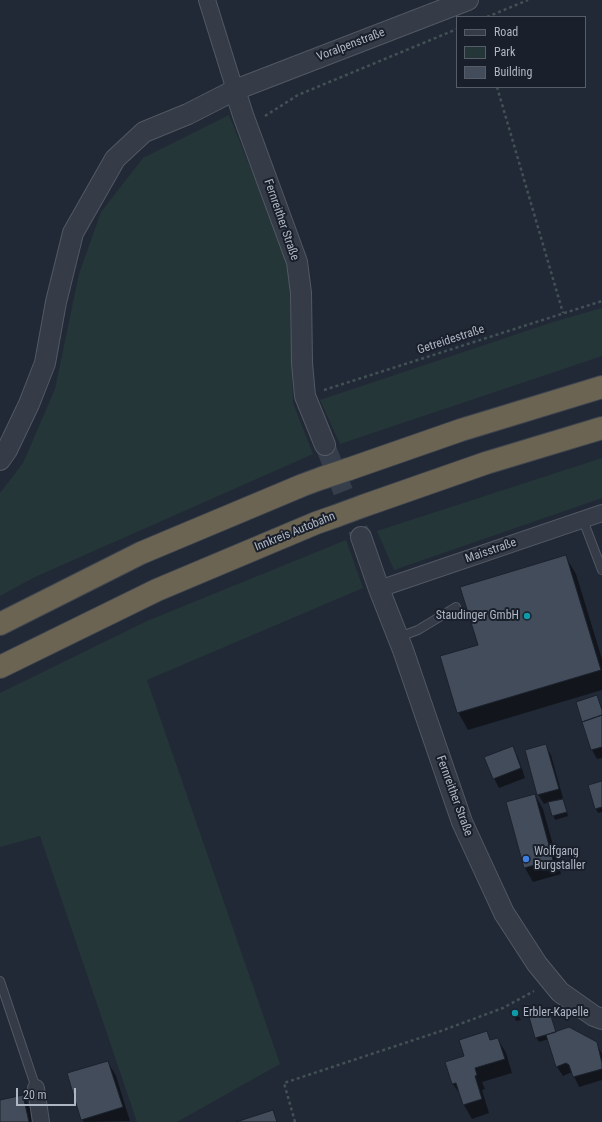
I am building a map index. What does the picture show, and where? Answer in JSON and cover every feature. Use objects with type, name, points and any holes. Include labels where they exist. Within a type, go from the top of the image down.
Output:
[{"type":"highway","points":[[0,624],[141,553],[302,485],[461,430],[602,387]]},
{"type":"highway","name":"Innkreis Autobahn","points":[[0,667],[157,590],[308,526],[486,463],[602,428]]},
{"type":"street","name":"Fernreither Straße","points":[[207,0],[243,115],[297,262],[301,293],[302,363],[305,396],[325,445]]},
{"type":"street","name":"Voralpenstraße","points":[[0,460],[7,450],[29,404],[45,363],[56,302],[73,233],[116,159],[144,132],[188,114],[235,90],[468,0]]},
{"type":"street","name":"Maisstraße","points":[[379,590],[602,514]]},
{"type":"street","name":"Fernreither Straße","points":[[361,537],[462,822],[504,913],[537,964],[560,992],[594,1016],[602,1019]]},
{"type":"street","points":[[36,1088],[42,1122]]},
{"type":"lane","points":[[583,520],[602,570]]},
{"type":"lane","points":[[398,638],[418,630],[456,607]]},
{"type":"lane","points":[[0,981],[36,1088]]},
{"type":"path","points":[[489,16],[528,0]]},
{"type":"path","points":[[243,115],[259,121],[267,114],[298,95],[456,30]]},
{"type":"path","points":[[497,88],[563,313]]},
{"type":"path","name":"Getreidestraße","points":[[305,396],[602,301]]},
{"type":"path","points":[[296,1122],[284,1083],[441,1031],[503,1008],[552,981]]},
{"type":"green space","points":[[229,115],[289,264],[293,403],[313,454],[35,577],[0,596],[0,493],[23,463],[55,389],[79,274],[101,212],[143,158]]},
{"type":"green space","points":[[602,308],[602,356],[340,444],[320,400],[553,322]]},
{"type":"green space","points":[[602,458],[602,498],[394,570],[377,531]]},
{"type":"green space","points":[[346,540],[363,588],[147,680],[280,1064],[177,1122],[137,1122],[40,836],[0,847],[0,693],[147,621]]},
{"type":"building","name":"Staudinger GmbH","points":[[566,555],[601,670],[457,713],[440,656],[478,645],[460,587]]},
{"type":"building","points":[[597,695],[602,710],[602,715],[582,722],[576,702]]},
{"type":"building","points":[[602,715],[602,747],[591,750],[582,722]]},
{"type":"building","points":[[546,744],[559,789],[537,795],[525,750]]},
{"type":"building","points":[[513,746],[521,768],[493,779],[484,757]]},
{"type":"building","points":[[602,781],[602,807],[595,809],[588,785]]},
{"type":"building","points":[[535,794],[553,860],[524,868],[506,802]]},
{"type":"building","points":[[563,799],[567,812],[552,816],[548,802]]},
{"type":"building","points":[[548,1007],[556,1032],[535,1038],[528,1013]]},
{"type":"building","name":"Erbler-Kapelle","points":[[517,1009],[519,1016],[512,1017],[510,1011]]},
{"type":"building","points":[[569,1027],[597,1042],[602,1069],[573,1077],[569,1065],[566,1063],[556,1067],[546,1035]]},
{"type":"building","points":[[487,1031],[490,1040],[498,1038],[505,1059],[475,1068],[477,1075],[475,1076],[482,1099],[463,1105],[456,1083],[452,1084],[445,1062],[464,1056],[459,1040]]},
{"type":"building","points":[[108,1061],[123,1107],[81,1120],[67,1073]]},
{"type":"building","points":[[23,1095],[29,1122],[0,1122],[0,1100]]},
{"type":"building","points":[[273,1110],[277,1122],[236,1122]]},
{"type":"tunnel","points":[[325,445],[361,537]]},
{"type":"place","name":"Staudinger GmbH","points":[[527,616]]},
{"type":"place","name":"Wolfgang Burgstaller","points":[[526,859]]},
{"type":"place","name":"Erbler-Kapelle","points":[[515,1013]]}]
